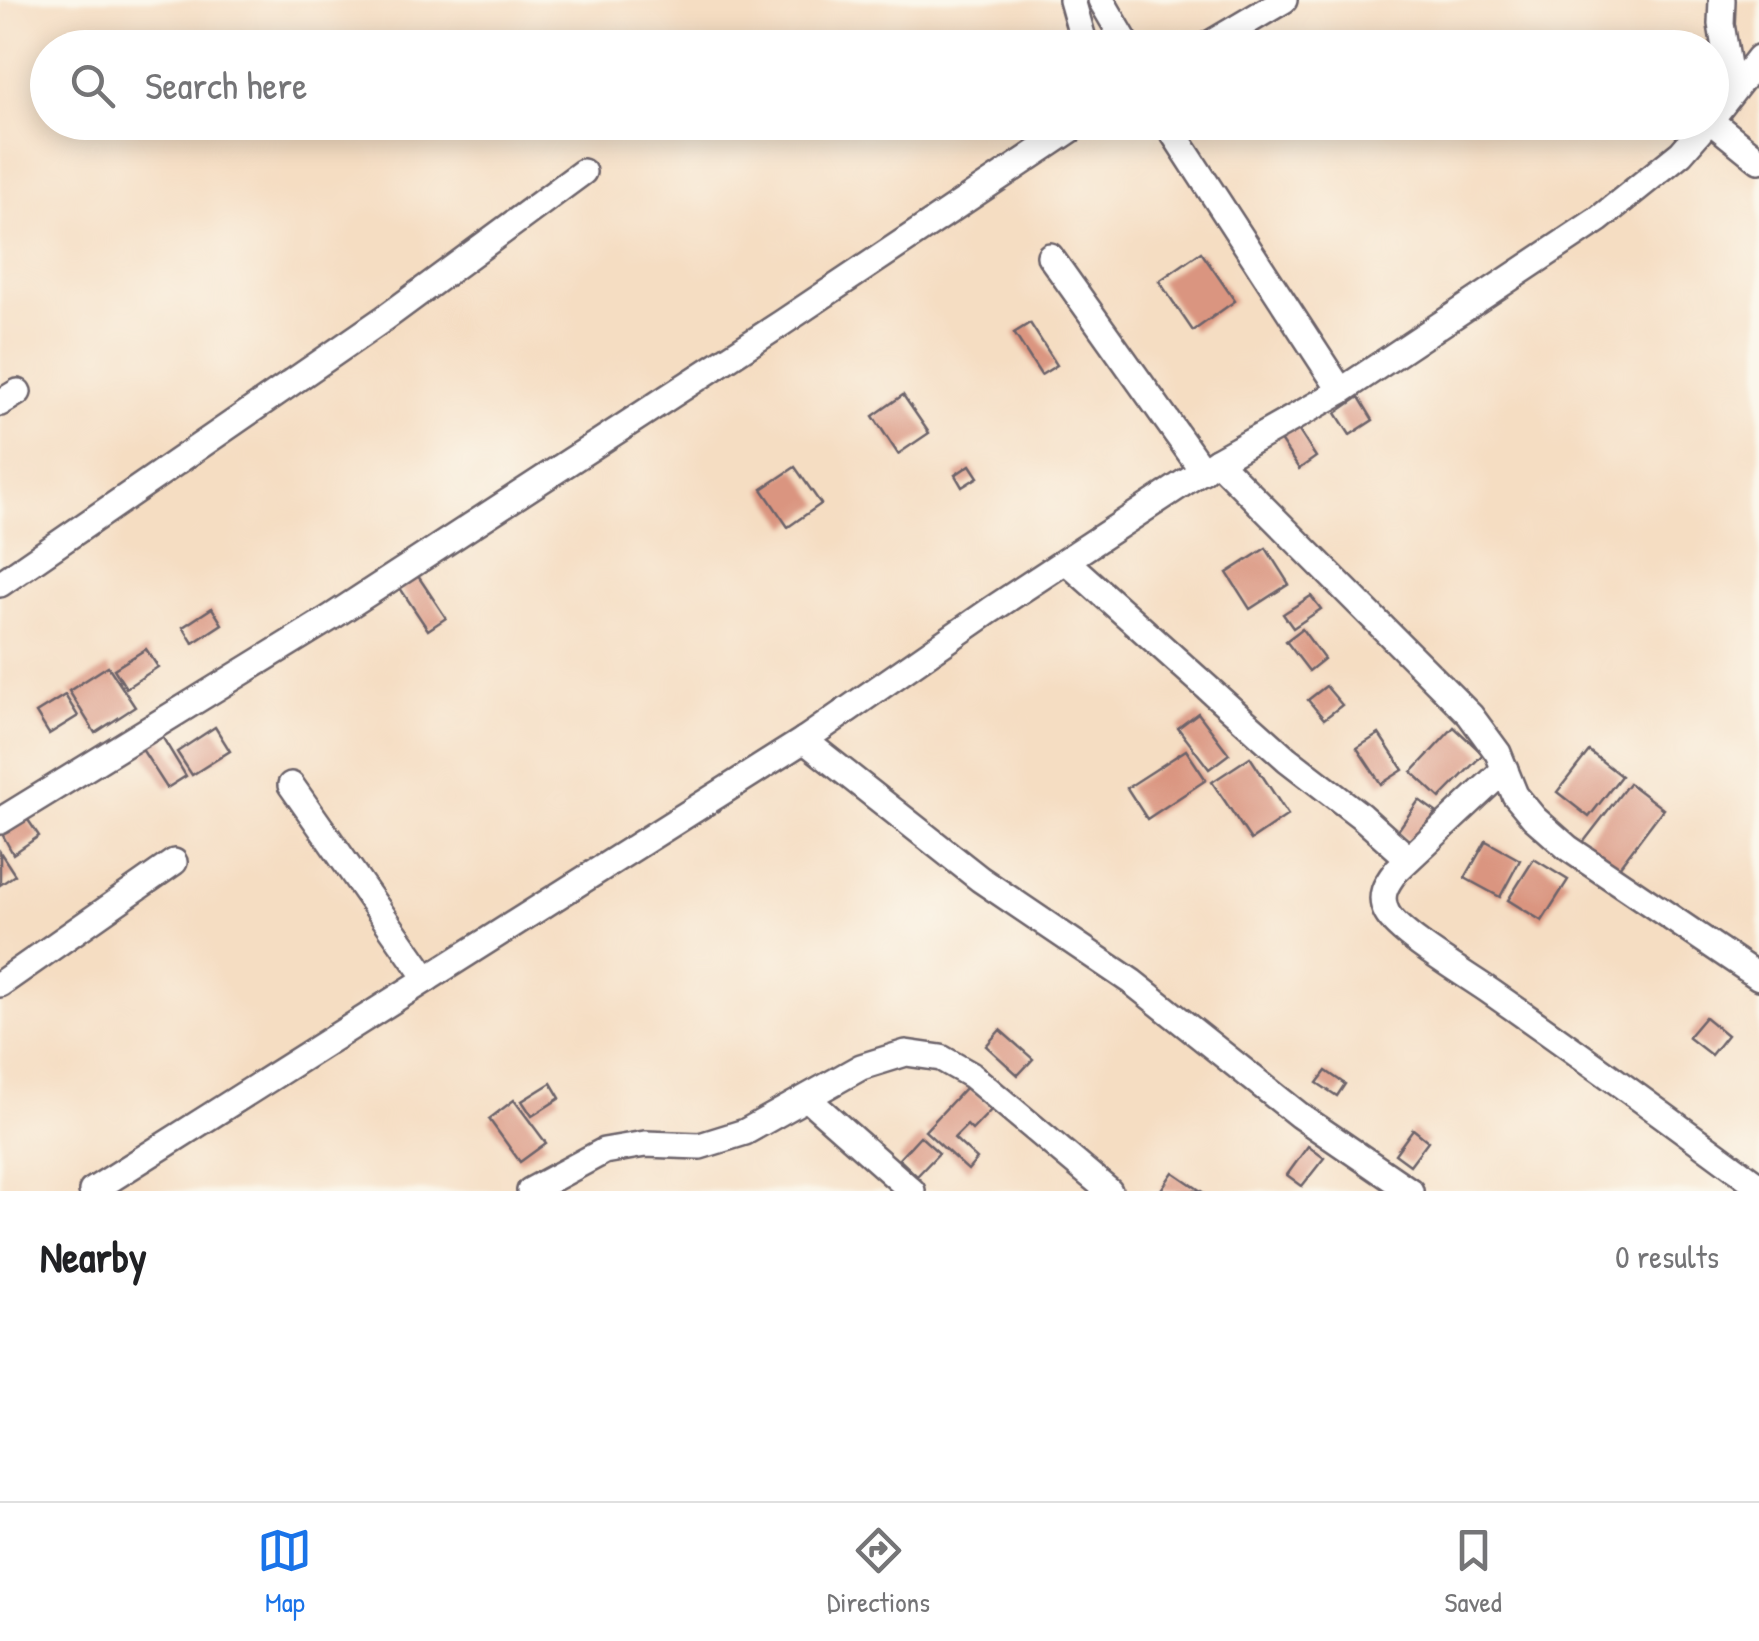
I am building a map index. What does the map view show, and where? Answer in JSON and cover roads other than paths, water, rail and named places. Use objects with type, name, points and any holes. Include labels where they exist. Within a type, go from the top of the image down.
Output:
[{"type":"street","points":[[1072,0],[1080,30]]},
{"type":"street","points":[[1101,0],[1118,30]]},
{"type":"street","points":[[1233,30],[1284,0]]},
{"type":"street","points":[[1722,0],[1722,30]]},
{"type":"street","points":[[1729,94],[1759,58]]},
{"type":"street","points":[[1729,72],[1732,90]]},
{"type":"street","points":[[1729,136],[1759,160]]},
{"type":"street","points":[[0,822],[330,618],[1055,140]]},
{"type":"street","points":[[1178,140],[1342,392]]},
{"type":"street","points":[[92,1191],[804,740],[1210,466],[1342,392],[1600,219],[1693,140]]},
{"type":"street","points":[[0,584],[305,374],[583,172]]},
{"type":"street","points":[[1050,256],[1210,466],[1470,715],[1498,753],[1515,795],[1534,818],[1568,848],[1759,978]]},
{"type":"street","points":[[1066,561],[1287,759],[1408,858]]},
{"type":"street","points":[[804,740],[980,879],[1132,982],[1298,1116],[1410,1191]]},
{"type":"street","points":[[1505,768],[1408,858],[1384,886],[1387,914],[1759,1186]]},
{"type":"street","points":[[290,784],[427,978]]},
{"type":"street","points":[[0,984],[174,862]]},
{"type":"street","points":[[530,1191],[604,1151],[645,1144],[700,1146],[745,1132],[862,1067],[906,1053],[942,1058],[971,1076],[1110,1191]]},
{"type":"street","points":[[807,1098],[912,1191]]}]
